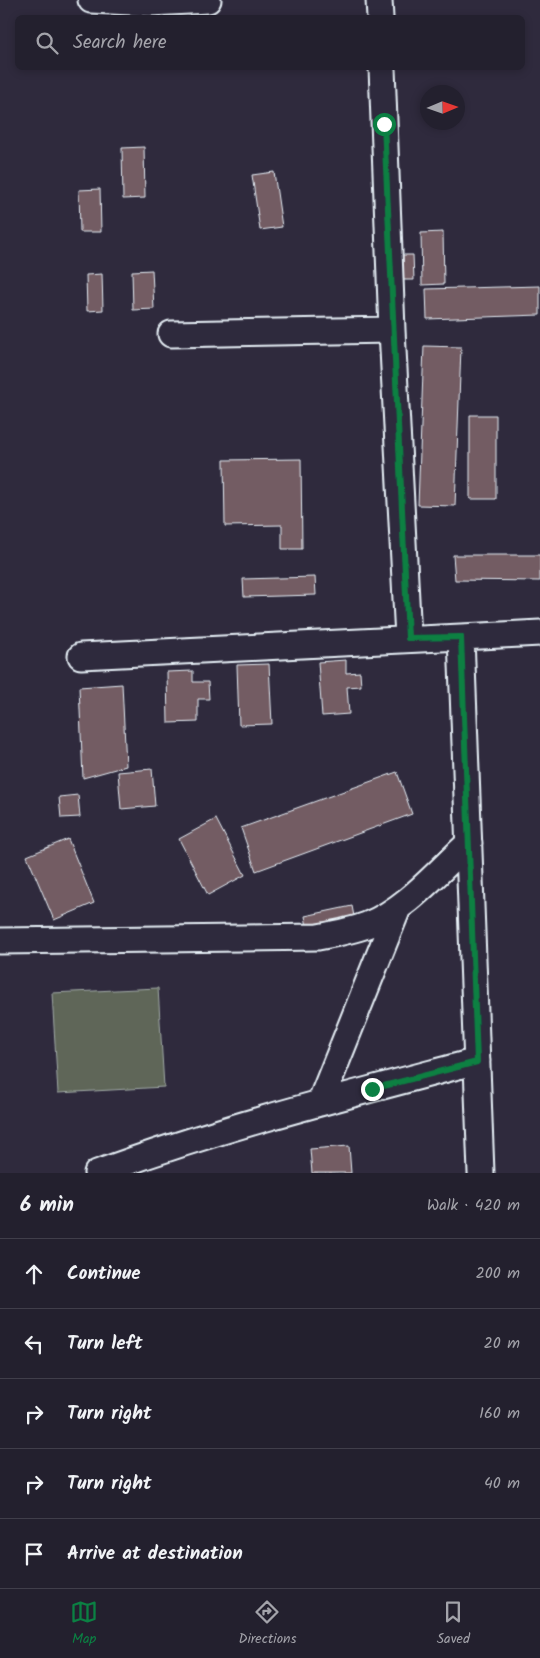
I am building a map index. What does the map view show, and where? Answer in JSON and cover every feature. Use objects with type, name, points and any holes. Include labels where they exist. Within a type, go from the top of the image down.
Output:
[{"type":"street","points":[[90,0],[151,3],[208,0]]},
{"type":"street","points":[[379,0],[380,15]]},
{"type":"street","points":[[382,70],[392,330],[408,638]]},
{"type":"street","points":[[171,334],[392,330]]},
{"type":"street","points":[[81,656],[408,638],[540,633]]},
{"type":"street","points":[[461,637],[481,1173]]},
{"type":"street","points":[[0,942],[318,937],[368,925],[398,908],[469,843]]},
{"type":"street","points":[[320,1103],[398,908]]},
{"type":"street","points":[[97,1173],[191,1140],[320,1103],[477,1062]]},
{"type":"green space","points":[[158,988],[164,1087],[58,1093],[52,993]]},
{"type":"building","points":[[144,147],[145,198],[123,199],[122,148]]},
{"type":"building","points":[[274,172],[282,227],[260,230],[252,175]]},
{"type":"building","points":[[100,189],[101,232],[80,232],[79,190]]},
{"type":"building","points":[[443,232],[444,284],[422,285],[421,233]]},
{"type":"building","points":[[395,255],[413,255],[414,280],[396,280]]},
{"type":"building","points":[[152,270],[154,309],[133,310],[132,271]]},
{"type":"building","points":[[102,274],[103,310],[87,311],[86,275]]},
{"type":"building","points":[[540,286],[540,315],[427,319],[426,289]]},
{"type":"building","points":[[424,346],[461,347],[455,506],[418,505]]},
{"type":"building","points":[[470,415],[496,415],[496,499],[470,499]]},
{"type":"building","points":[[301,459],[302,549],[282,549],[282,525],[225,526],[224,460]]},
{"type":"building","points":[[453,555],[540,555],[540,581],[455,580]]},
{"type":"building","points":[[315,577],[316,595],[244,597],[243,579]]},
{"type":"building","points":[[346,660],[346,673],[360,672],[361,686],[347,687],[349,714],[322,716],[318,662]]},
{"type":"building","points":[[269,664],[272,724],[239,725],[237,665]]},
{"type":"building","points":[[193,671],[193,682],[208,682],[209,699],[198,699],[198,722],[168,723],[167,672]]},
{"type":"building","points":[[122,684],[126,766],[83,778],[79,687]]},
{"type":"building","points":[[152,769],[155,806],[121,809],[118,772]]},
{"type":"building","points":[[397,772],[412,814],[256,871],[241,828]]},
{"type":"building","points":[[78,795],[80,817],[61,818],[59,797]]},
{"type":"building","points":[[216,819],[245,875],[208,895],[179,839]]},
{"type":"building","points":[[68,839],[94,903],[54,920],[27,856]]},
{"type":"building","points":[[352,906],[355,922],[308,932],[305,916]]},
{"type":"building","points":[[349,1146],[351,1173],[312,1173],[310,1149]]},
{"type":"route","points":[[372,1089],[477,1062],[461,637],[408,638],[392,330],[384,124]]}]
